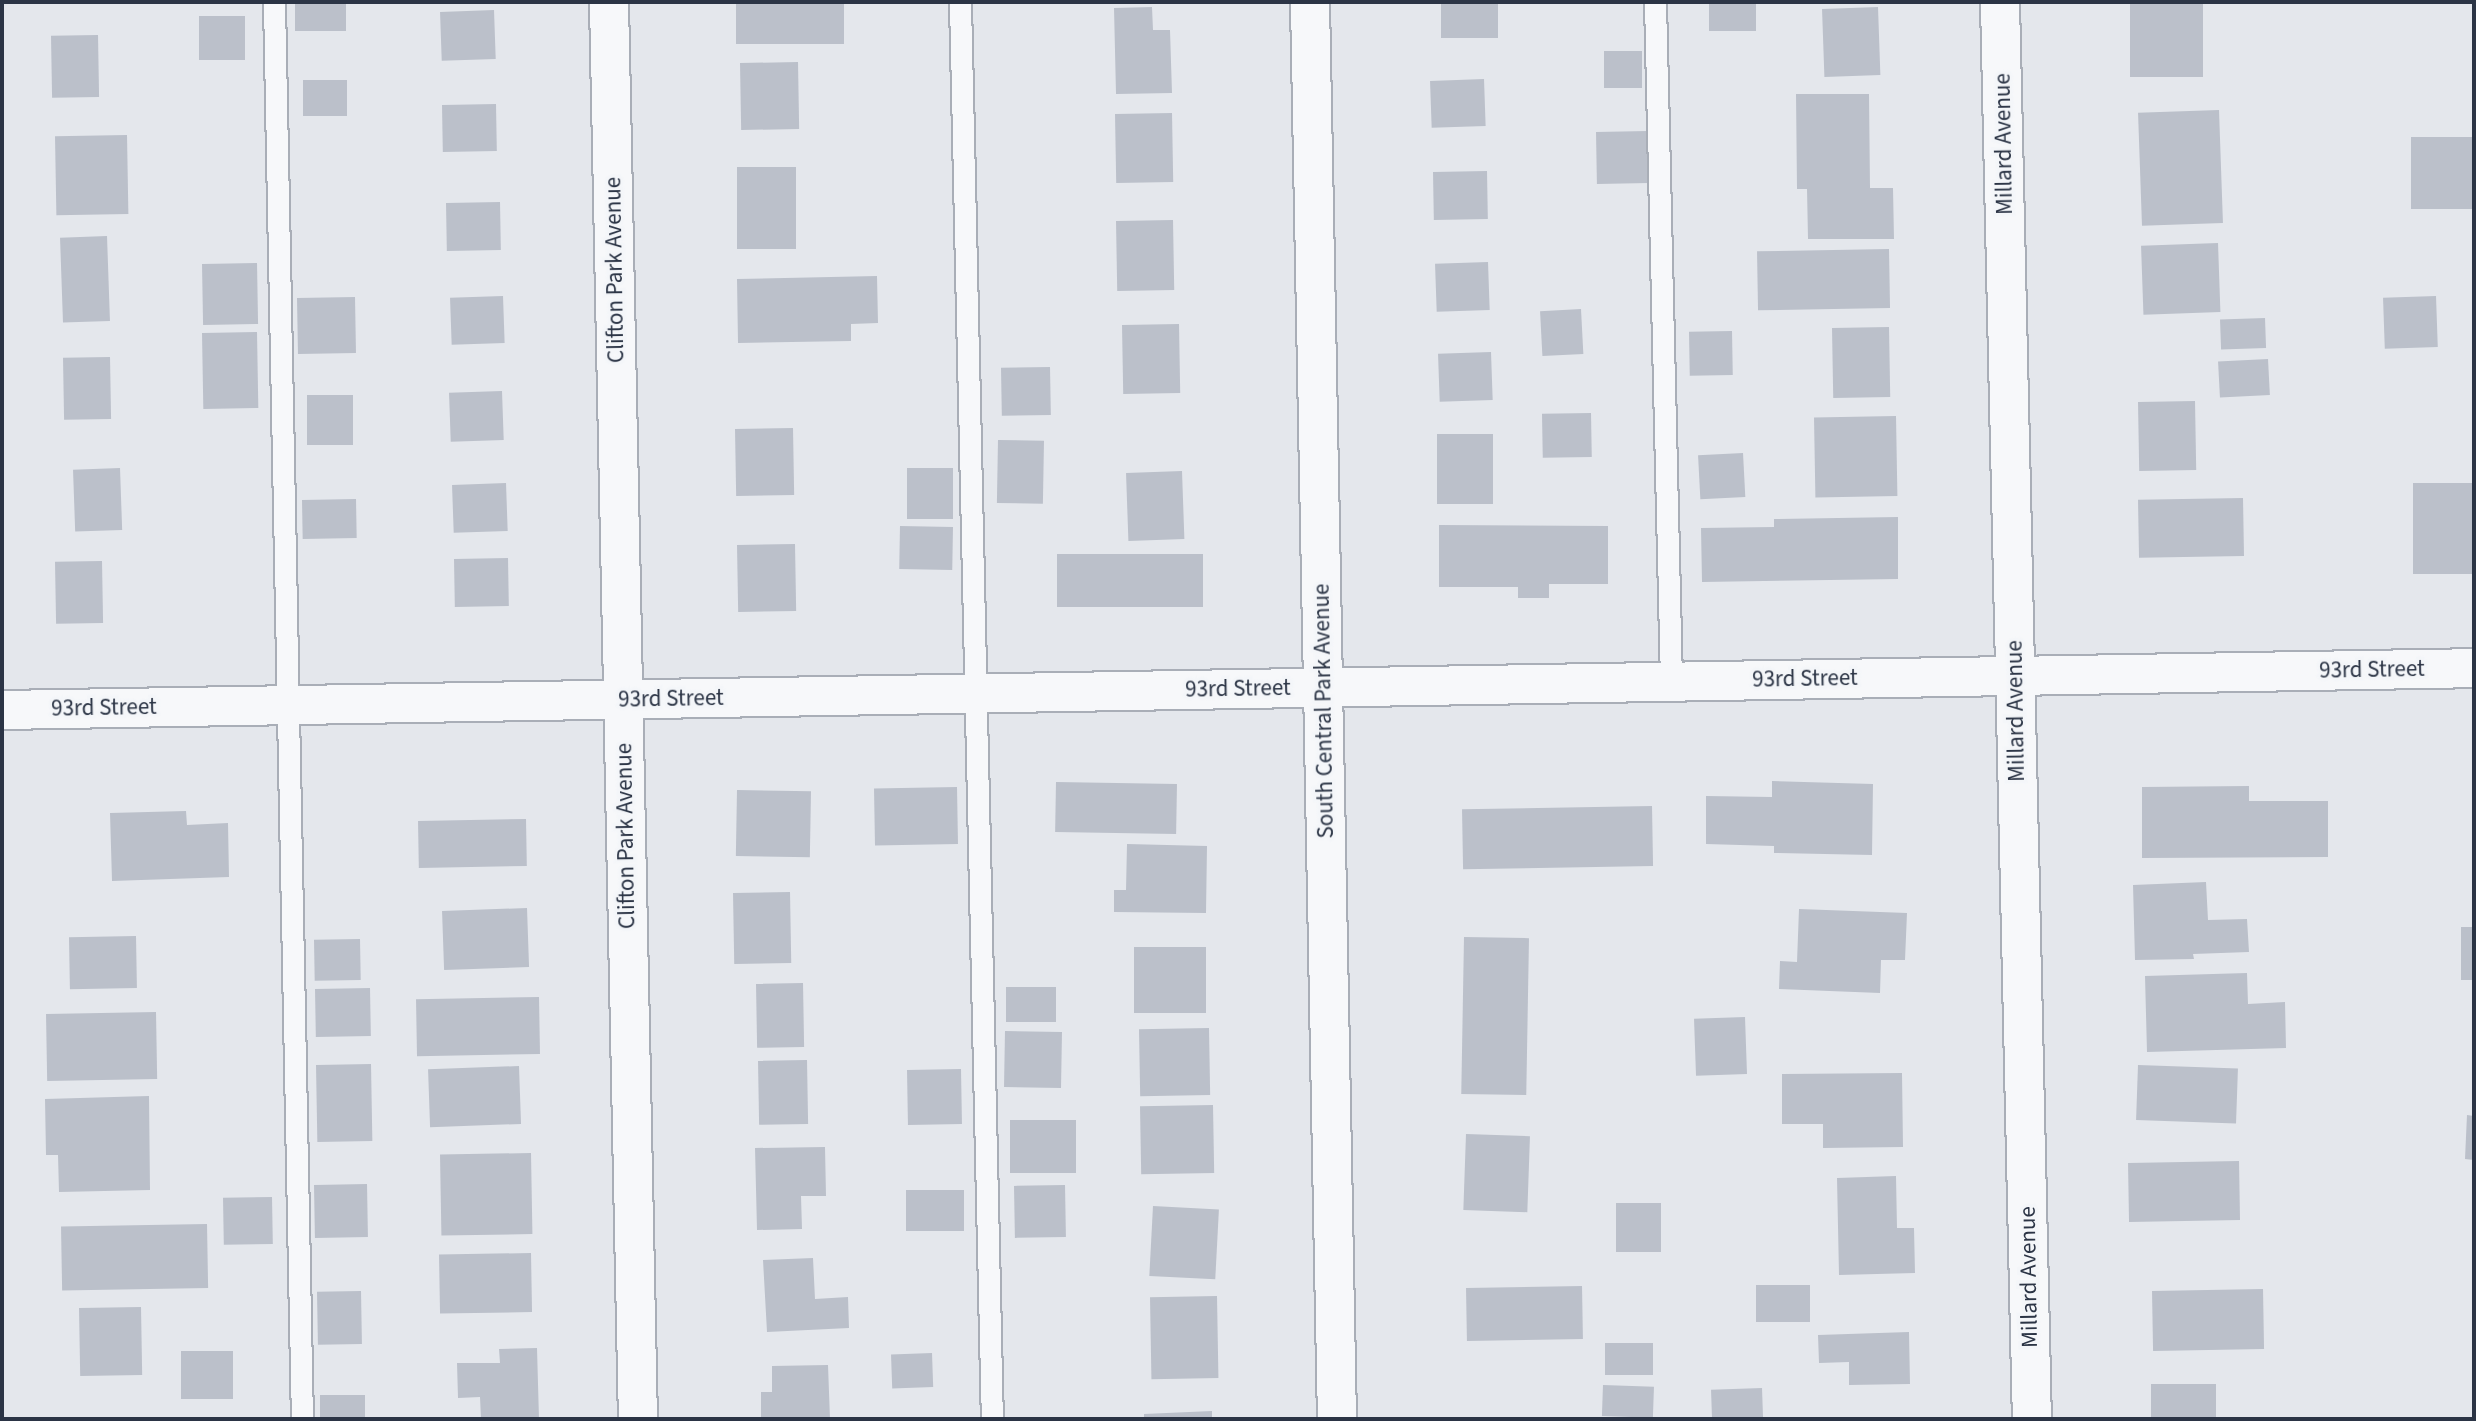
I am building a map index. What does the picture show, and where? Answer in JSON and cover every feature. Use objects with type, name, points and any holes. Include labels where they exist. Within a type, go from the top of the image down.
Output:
[{"type":"street","name":"Clifton Park Avenue","points":[[609,2],[638,1419]]},
{"type":"street","name":"South Central Park Avenue","points":[[1310,2],[1338,1419]]},
{"type":"street","name":"Millard Avenue","points":[[2000,2],[2032,1419]]},
{"type":"street","name":"93rd Street","points":[[2,710],[2474,668]]},
{"type":"lane","points":[[274,2],[302,1419]]},
{"type":"lane","points":[[960,2],[992,1419]]},
{"type":"lane","points":[[1655,2],[1671,681]]},
{"type":"building","points":[[295,2],[346,2],[346,31],[295,31]]},
{"type":"building","points":[[736,2],[844,2],[844,44],[736,44]]},
{"type":"building","points":[[1441,2],[1498,2],[1498,38],[1441,38]]},
{"type":"building","points":[[1709,2],[1756,2],[1756,31],[1709,31]]},
{"type":"building","points":[[2130,2],[2203,2],[2203,77],[2130,77]]},
{"type":"building","points":[[1152,7],[1153,30],[1170,30],[1172,93],[1116,94],[1114,8]]},
{"type":"building","points":[[1878,7],[1880,75],[1824,77],[1822,9]]},
{"type":"building","points":[[494,10],[496,59],[442,61],[440,12]]},
{"type":"building","points":[[199,16],[245,16],[245,60],[199,60]]},
{"type":"building","points":[[98,35],[99,97],[52,98],[51,36]]},
{"type":"building","points":[[1604,51],[1642,51],[1642,88],[1604,88]]},
{"type":"building","points":[[798,62],[799,129],[741,130],[740,63]]},
{"type":"building","points":[[1484,79],[1486,126],[1432,128],[1430,81]]},
{"type":"building","points":[[303,80],[347,80],[347,116],[303,116]]},
{"type":"building","points":[[1796,94],[1869,94],[1870,188],[1893,188],[1894,239],[1808,239],[1807,189],[1797,189]]},
{"type":"building","points":[[496,104],[497,151],[443,152],[442,105]]},
{"type":"building","points":[[2219,110],[2223,223],[2142,226],[2138,113]]},
{"type":"building","points":[[1172,113],[1173,182],[1116,183],[1115,114]]},
{"type":"building","points":[[1648,131],[1649,183],[1597,184],[1596,132]]},
{"type":"building","points":[[127,135],[128,214],[56,215],[55,136]]},
{"type":"building","points":[[2411,137],[2474,137],[2474,209],[2411,209]]},
{"type":"building","points":[[737,167],[796,167],[796,249],[737,249]]},
{"type":"building","points":[[1487,171],[1488,219],[1434,220],[1433,172]]},
{"type":"building","points":[[500,202],[501,250],[447,251],[446,203]]},
{"type":"building","points":[[1173,220],[1174,290],[1117,291],[1116,221]]},
{"type":"building","points":[[107,236],[110,321],[63,323],[60,238]]},
{"type":"building","points":[[2218,243],[2220,312],[2143,315],[2141,246]]},
{"type":"building","points":[[1889,249],[1890,308],[1758,310],[1757,251]]},
{"type":"building","points":[[1488,262],[1490,310],[1437,312],[1435,264]]},
{"type":"building","points":[[257,263],[258,324],[203,325],[202,264]]},
{"type":"building","points":[[877,276],[878,323],[851,324],[851,341],[738,343],[737,279]]},
{"type":"building","points":[[503,296],[505,343],[452,345],[450,298]]},
{"type":"building","points":[[2436,296],[2438,347],[2385,349],[2383,298]]},
{"type":"building","points":[[355,297],[356,353],[298,354],[297,298]]},
{"type":"building","points":[[1581,309],[1583,354],[1542,356],[1540,311]]},
{"type":"building","points":[[2265,318],[2266,348],[2221,350],[2220,320]]},
{"type":"building","points":[[1179,324],[1180,393],[1123,394],[1122,325]]},
{"type":"building","points":[[1889,327],[1890,397],[1833,398],[1832,328]]},
{"type":"building","points":[[1732,331],[1733,375],[1690,376],[1689,332]]},
{"type":"building","points":[[257,332],[258,408],[203,409],[202,333]]},
{"type":"building","points":[[1491,352],[1493,400],[1440,402],[1438,354]]},
{"type":"building","points":[[110,357],[111,419],[64,420],[63,358]]},
{"type":"building","points":[[2268,359],[2270,395],[2220,398],[2218,362]]},
{"type":"building","points":[[1050,367],[1051,415],[1002,416],[1001,368]]},
{"type":"building","points":[[502,391],[504,440],[451,442],[449,393]]},
{"type":"building","points":[[307,395],[353,395],[353,445],[307,445]]},
{"type":"building","points":[[2195,401],[2196,470],[2139,471],[2138,402]]},
{"type":"building","points":[[1591,413],[1592,457],[1543,458],[1542,414]]},
{"type":"building","points":[[1896,416],[1897,496],[1815,497],[1814,417]]},
{"type":"building","points":[[793,428],[794,495],[736,496],[735,429]]},
{"type":"building","points":[[1437,434],[1493,434],[1493,504],[1437,504]]},
{"type":"building","points":[[998,440],[1044,441],[1043,504],[997,503]]},
{"type":"building","points":[[1743,453],[1745,497],[1700,499],[1698,455]]},
{"type":"building","points":[[120,468],[122,530],[75,532],[73,470]]},
{"type":"building","points":[[907,468],[953,468],[953,519],[907,519]]},
{"type":"building","points":[[1182,471],[1184,539],[1128,541],[1126,473]]},
{"type":"building","points":[[506,483],[508,531],[454,533],[452,485]]},
{"type":"building","points":[[2413,483],[2474,483],[2474,574],[2413,574]]},
{"type":"building","points":[[2243,498],[2244,556],[2139,558],[2138,500]]},
{"type":"building","points":[[356,499],[357,538],[303,539],[302,500]]},
{"type":"building","points":[[1898,517],[1898,579],[1702,582],[1701,528],[1774,527],[1774,519]]},
{"type":"building","points":[[1439,525],[1608,526],[1608,584],[1549,584],[1549,598],[1518,598],[1518,587],[1439,587]]},
{"type":"building","points":[[900,526],[953,527],[952,570],[899,569]]},
{"type":"building","points":[[795,544],[796,611],[738,612],[737,545]]},
{"type":"building","points":[[1057,554],[1203,554],[1203,607],[1057,607]]},
{"type":"building","points":[[508,558],[509,606],[455,607],[454,559]]},
{"type":"building","points":[[102,561],[103,623],[56,624],[55,562]]},
{"type":"building","points":[[1772,781],[1873,784],[1872,855],[1774,853],[1774,846],[1706,844],[1706,796],[1772,797]]},
{"type":"building","points":[[1056,782],[1177,784],[1176,834],[1055,832]]},
{"type":"building","points":[[2249,786],[2249,801],[2328,801],[2328,857],[2142,858],[2142,787]]},
{"type":"building","points":[[957,787],[958,844],[875,845],[874,788]]},
{"type":"building","points":[[737,790],[811,791],[810,857],[736,856]]},
{"type":"building","points":[[1652,806],[1653,866],[1463,869],[1462,809]]},
{"type":"building","points":[[186,811],[187,825],[228,823],[229,877],[112,881],[110,813]]},
{"type":"building","points":[[526,819],[527,866],[419,868],[418,821]]},
{"type":"building","points":[[1127,844],[1207,846],[1206,913],[1114,912],[1114,890],[1126,890]]},
{"type":"building","points":[[2206,882],[2208,920],[2247,919],[2249,952],[2193,954],[2194,959],[2135,960],[2133,885]]},
{"type":"building","points":[[790,892],[791,963],[734,964],[733,893]]},
{"type":"building","points":[[527,908],[529,967],[444,970],[442,911]]},
{"type":"building","points":[[1799,909],[1907,913],[1905,960],[1881,960],[1880,993],[1779,989],[1780,961],[1797,962]]},
{"type":"building","points":[[2461,927],[2474,927],[2474,980],[2461,980]]},
{"type":"building","points":[[136,936],[137,988],[70,989],[69,937]]},
{"type":"building","points":[[1464,937],[1529,938],[1526,1095],[1461,1094]]},
{"type":"building","points":[[360,939],[361,980],[315,981],[314,940]]},
{"type":"building","points":[[1134,947],[1206,947],[1206,1013],[1134,1013]]},
{"type":"building","points":[[2247,973],[2248,1004],[2285,1002],[2286,1048],[2147,1052],[2145,976]]},
{"type":"building","points":[[803,983],[804,1047],[757,1048],[756,984]]},
{"type":"building","points":[[1006,987],[1056,987],[1056,1022],[1006,1022]]},
{"type":"building","points":[[370,988],[371,1036],[316,1037],[315,989]]},
{"type":"building","points":[[539,997],[540,1054],[417,1056],[416,999]]},
{"type":"building","points":[[156,1012],[157,1079],[47,1081],[46,1014]]},
{"type":"building","points":[[1745,1017],[1747,1074],[1696,1076],[1694,1019]]},
{"type":"building","points":[[1209,1028],[1210,1095],[1140,1096],[1139,1029]]},
{"type":"building","points":[[1005,1031],[1062,1032],[1061,1088],[1004,1087]]},
{"type":"building","points":[[807,1060],[808,1124],[759,1125],[758,1061]]},
{"type":"building","points":[[371,1064],[372,1141],[317,1142],[316,1065]]},
{"type":"building","points":[[2138,1065],[2238,1068],[2236,1123],[2136,1120]]},
{"type":"building","points":[[519,1066],[521,1124],[430,1127],[428,1069]]},
{"type":"building","points":[[961,1069],[962,1124],[908,1125],[907,1070]]},
{"type":"building","points":[[1902,1073],[1903,1147],[1823,1148],[1823,1124],[1782,1124],[1782,1074]]},
{"type":"building","points":[[149,1096],[150,1190],[59,1192],[58,1155],[46,1155],[45,1099]]},
{"type":"building","points":[[1213,1105],[1214,1173],[1141,1174],[1140,1106]]},
{"type":"building","points":[[2467,1115],[2474,1116],[2474,1160],[2465,1159]]},
{"type":"building","points":[[1010,1120],[1076,1120],[1076,1173],[1010,1173]]},
{"type":"building","points":[[1466,1134],[1530,1136],[1527,1212],[1463,1210]]},
{"type":"building","points":[[825,1147],[826,1196],[801,1196],[802,1229],[757,1230],[755,1148]]},
{"type":"building","points":[[531,1153],[532,1234],[441,1236],[440,1155]]},
{"type":"building","points":[[2239,1161],[2240,1220],[2129,1222],[2128,1163]]},
{"type":"building","points":[[1896,1176],[1897,1228],[1914,1228],[1915,1273],[1839,1275],[1837,1178]]},
{"type":"building","points":[[367,1184],[368,1237],[315,1238],[314,1185]]},
{"type":"building","points":[[1065,1185],[1066,1237],[1015,1238],[1014,1186]]},
{"type":"building","points":[[906,1190],[964,1190],[964,1231],[906,1231]]},
{"type":"building","points":[[272,1197],[273,1244],[224,1245],[223,1198]]},
{"type":"building","points":[[1616,1203],[1661,1203],[1661,1252],[1616,1252]]},
{"type":"building","points":[[1153,1206],[1219,1209],[1215,1279],[1149,1276]]},
{"type":"building","points":[[207,1224],[208,1288],[62,1291],[61,1227]]},
{"type":"building","points":[[531,1253],[532,1312],[440,1314],[439,1255]]},
{"type":"building","points":[[813,1258],[815,1299],[848,1297],[849,1328],[767,1332],[763,1260]]},
{"type":"building","points":[[1756,1285],[1810,1285],[1810,1322],[1756,1322]]},
{"type":"building","points":[[1582,1286],[1583,1339],[1467,1341],[1466,1288]]},
{"type":"building","points":[[2263,1289],[2264,1349],[2153,1351],[2152,1291]]},
{"type":"building","points":[[361,1291],[362,1344],[318,1345],[317,1292]]},
{"type":"building","points":[[1217,1296],[1218,1378],[1151,1379],[1150,1297]]},
{"type":"building","points":[[141,1307],[142,1375],[80,1376],[79,1308]]},
{"type":"building","points":[[1909,1332],[1910,1384],[1849,1385],[1849,1362],[1819,1363],[1818,1335]]},
{"type":"building","points":[[1605,1343],[1653,1343],[1653,1375],[1605,1375]]},
{"type":"building","points":[[537,1348],[539,1419],[481,1419],[480,1397],[458,1398],[457,1363],[500,1363],[499,1349]]},
{"type":"building","points":[[181,1351],[233,1351],[233,1399],[181,1399]]},
{"type":"building","points":[[932,1353],[933,1387],[892,1388],[891,1354]]},
{"type":"building","points":[[828,1365],[830,1419],[761,1419],[761,1392],[772,1392],[772,1366]]},
{"type":"building","points":[[2151,1384],[2216,1384],[2216,1419],[2151,1419]]},
{"type":"building","points":[[1603,1385],[1654,1387],[1653,1418],[1602,1416]]},
{"type":"building","points":[[1762,1388],[1763,1419],[1712,1419],[1711,1390]]},
{"type":"building","points":[[320,1395],[365,1395],[365,1419],[320,1419]]},
{"type":"building","points":[[1212,1411],[1212,1419],[1144,1419],[1144,1414]]}]
